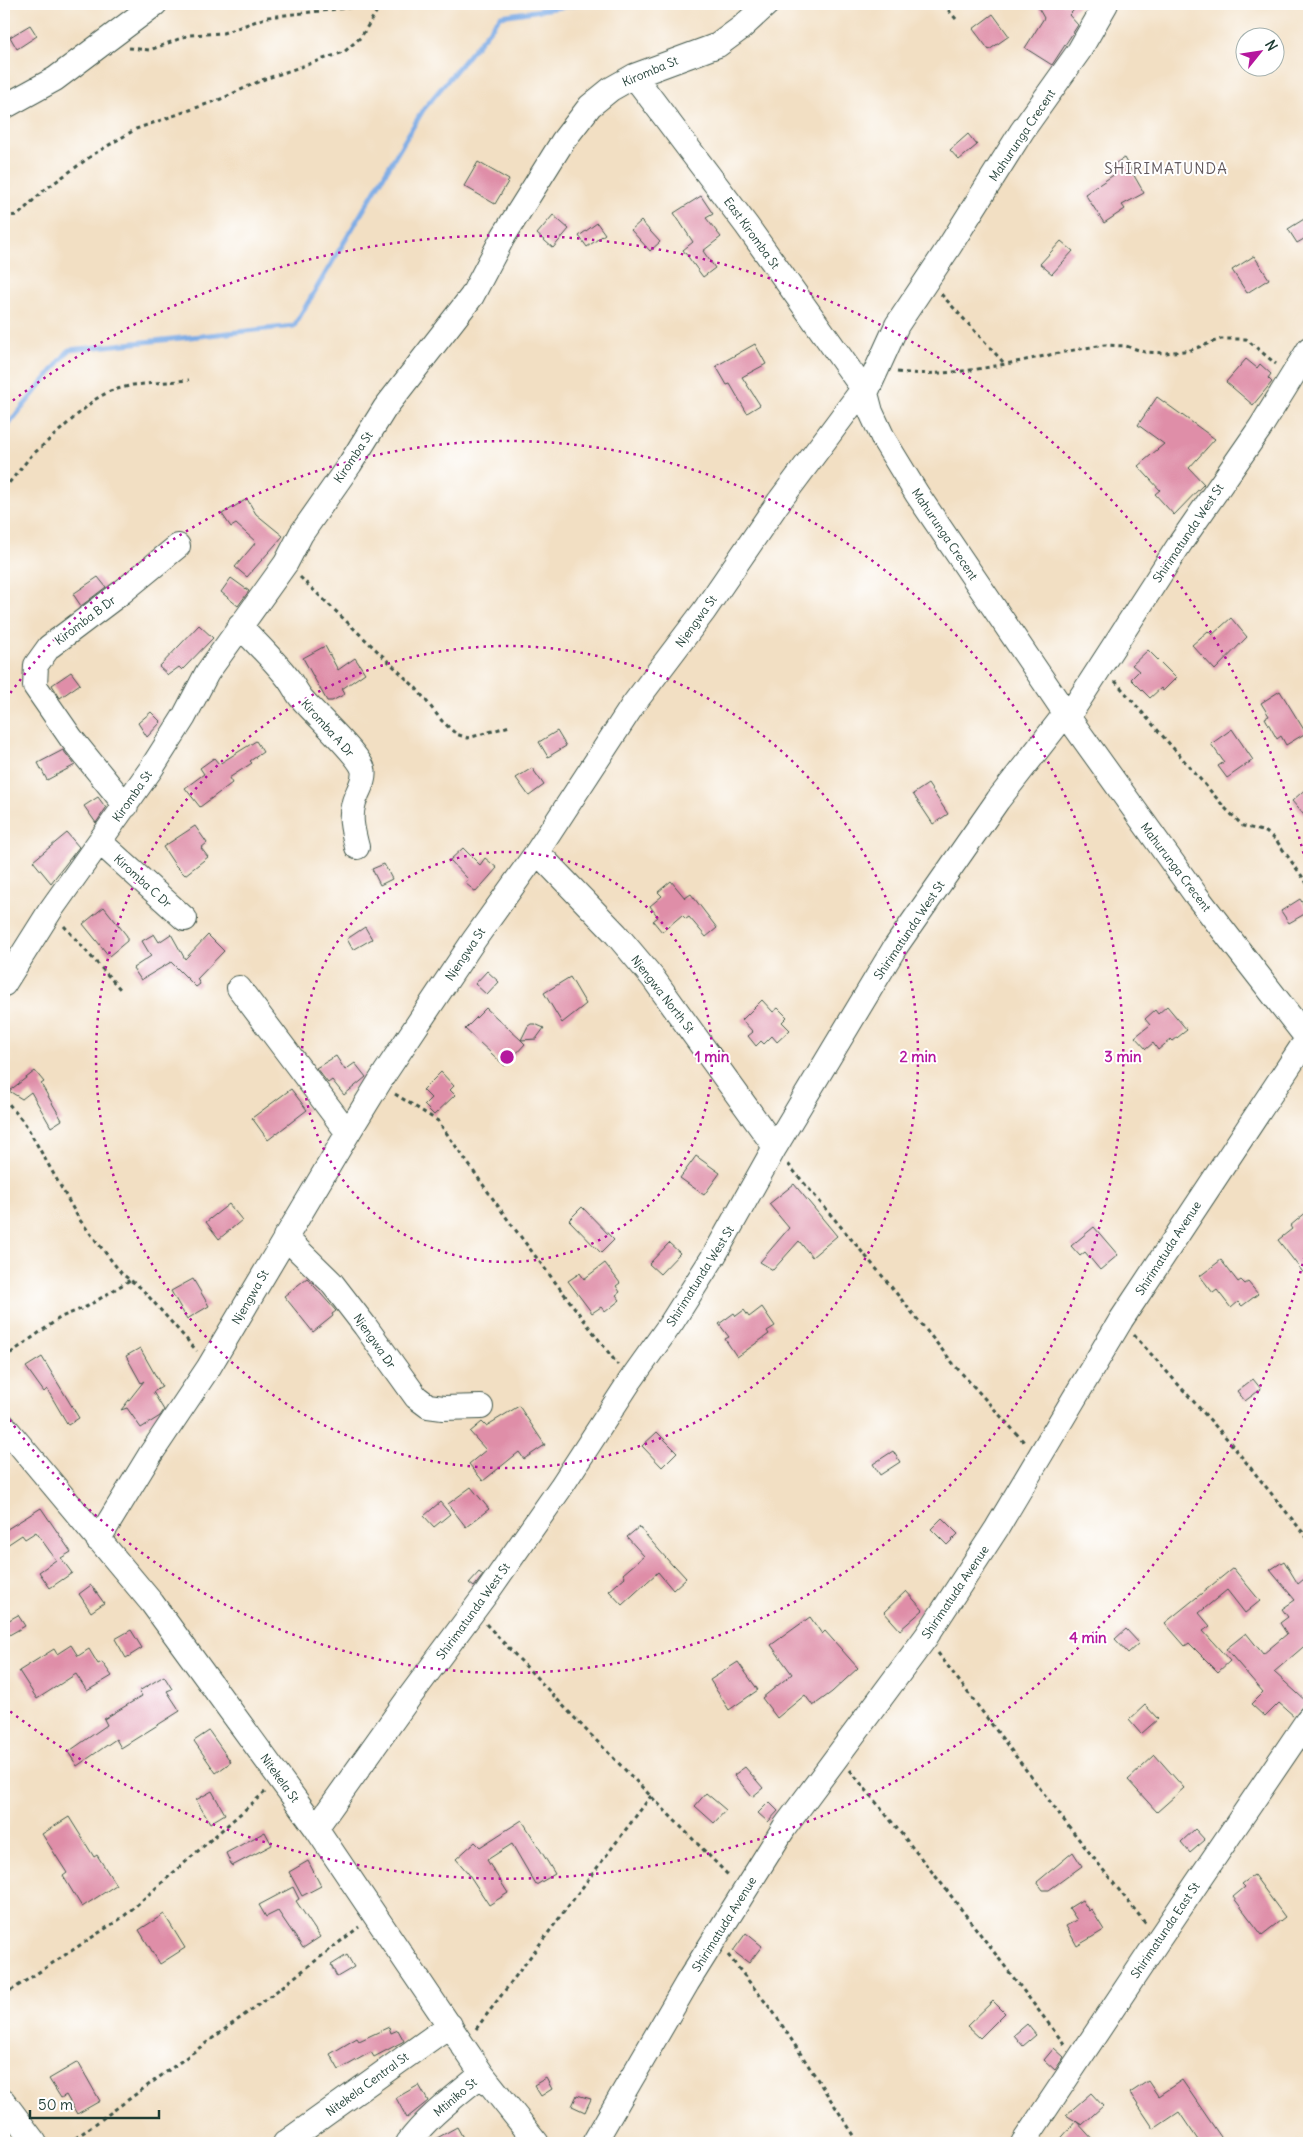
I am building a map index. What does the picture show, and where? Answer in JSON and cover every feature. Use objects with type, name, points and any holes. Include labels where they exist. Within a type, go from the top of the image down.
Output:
[{"type":"street","points":[[4,107],[55,79],[155,4]]},
{"type":"street","name":"Kiromba St","points":[[4,984],[50,911],[126,806],[184,717],[207,674],[286,562],[301,534],[350,464],[385,408],[472,296],[503,237],[562,141],[590,106],[611,89],[634,76],[718,45],[741,28],[767,4]]},
{"type":"street","name":"Mahurunga Crecent","points":[[1106,4],[1079,50],[1022,131],[897,325],[868,383],[871,412],[884,440],[918,494],[1067,715],[1195,894],[1308,1037]]},
{"type":"street","name":"East Kiromba St","points":[[634,76],[868,383]]},
{"type":"street","name":"Shirimatunda West St","points":[[316,1828],[562,1487],[715,1254],[775,1147],[894,949],[998,800],[1067,715],[1309,349]]},
{"type":"street","name":"Njengwa St","points":[[98,1540],[150,1455],[209,1367],[378,1084],[474,940],[537,852],[633,705],[704,611],[778,503],[868,383]]},
{"type":"street","name":"Kiromba B Dr","points":[[126,806],[70,738],[35,686],[36,665],[49,647],[122,592],[178,546]]},
{"type":"street","name":"Kiromba A Dr","points":[[240,626],[289,679],[301,698],[363,768],[363,779],[351,816],[357,847]]},
{"type":"street","name":"Kiromba C Dr","points":[[100,842],[185,919]]},
{"type":"street","name":"Njengwa North St","points":[[537,852],[616,934],[653,978],[775,1147]]},
{"type":"street","points":[[239,988],[348,1133]]},
{"type":"street","name":"Shirimatuda Avenue","points":[[594,2143],[629,2080],[784,1828],[926,1637],[997,1528],[1121,1320],[1308,1037]]},
{"type":"street","name":"Njengwa Dr","points":[[285,1237],[331,1282],[366,1326],[416,1397],[428,1406],[442,1408],[481,1407]]},
{"type":"street","name":"Nitekela St","points":[[4,1426],[152,1603],[316,1828],[482,2074],[537,2143]]},
{"type":"street","name":"Shirimatunda East St","points":[[1023,2143],[1309,1718]]},
{"type":"street","name":"Nitekela Central St","points":[[285,2143],[450,2025]]},
{"type":"street","name":"Mtiniko St","points":[[408,2143],[419,2128],[482,2074]]},
{"type":"street","points":[[4,2102],[35,2143]]},
{"type":"path","points":[[104,42],[131,49],[150,50],[189,35],[223,33],[268,17],[381,4]]},
{"type":"path","points":[[4,216],[18,214],[50,186],[94,154],[136,129],[221,99],[262,80],[344,52],[361,37],[381,4]]},
{"type":"path","points":[[943,4],[956,19]]},
{"type":"path","points":[[927,280],[1005,363]]},
{"type":"path","points":[[868,383],[916,374],[950,372],[1105,345],[1126,346],[1145,352],[1166,353],[1191,350],[1222,339],[1246,339],[1291,378]]},
{"type":"path","points":[[4,489],[32,456],[94,400],[110,391],[133,385],[189,380]]},
{"type":"path","points":[[286,562],[416,688],[442,721],[456,734],[468,738],[510,726]]},
{"type":"path","points":[[1101,665],[1226,809],[1243,826],[1266,832],[1276,840],[1309,886]]},
{"type":"path","points":[[50,911],[120,990]]},
{"type":"path","points":[[378,1084],[438,1121],[508,1220],[630,1381]]},
{"type":"path","points":[[4,1098],[26,1125],[79,1219],[122,1274],[141,1288],[187,1338],[209,1367]]},
{"type":"path","points":[[775,1147],[956,1367],[1039,1458]]},
{"type":"path","points":[[4,1358],[60,1316],[88,1306],[130,1280]]},
{"type":"path","points":[[1121,1320],[1228,1440],[1309,1540]]},
{"type":"path","points":[[474,1611],[586,1730],[744,1892]]},
{"type":"path","points":[[926,1637],[1066,1823],[1159,1939]]},
{"type":"path","points":[[838,1756],[946,1888],[1077,2062]]},
{"type":"path","points":[[4,1994],[123,1917],[280,1779]]},
{"type":"path","points":[[464,2046],[651,1796]]},
{"type":"path","points":[[69,2143],[269,1996],[375,1914]]},
{"type":"path","points":[[716,1938],[779,2021],[859,2143]]},
{"type":"building","points":[[1036,4],[1080,4],[1069,15],[1078,25],[1052,65],[1025,48],[1044,18]]},
{"type":"building","points":[[993,14],[1009,36],[989,50],[973,29]]},
{"type":"building","points":[[30,25],[37,36],[17,49],[10,37]]},
{"type":"building","points":[[968,134],[977,145],[959,160],[950,150]]},
{"type":"building","points":[[1124,158],[1144,193],[1122,205],[1125,209],[1104,223],[1085,194],[1115,174],[1111,166]]},
{"type":"building","points":[[478,162],[509,180],[495,204],[464,186]]},
{"type":"building","points":[[701,196],[713,214],[706,218],[721,237],[703,251],[715,268],[703,277],[683,250],[693,242],[674,213]]},
{"type":"building","points":[[553,215],[569,229],[553,248],[537,234]]},
{"type":"building","points":[[1309,216],[1309,236],[1297,243],[1288,229]]},
{"type":"building","points":[[641,221],[660,242],[650,251],[631,230]]},
{"type":"building","points":[[597,223],[605,234],[587,247],[579,236]]},
{"type":"building","points":[[1061,241],[1073,251],[1052,274],[1040,264]]},
{"type":"building","points":[[1254,256],[1269,279],[1247,293],[1232,270]]},
{"type":"building","points":[[755,344],[766,364],[742,377],[760,405],[747,413],[730,384],[727,385],[716,366]]},
{"type":"building","points":[[1246,359],[1257,368],[1260,364],[1271,374],[1268,378],[1272,382],[1253,405],[1226,382]]},
{"type":"building","points":[[1157,397],[1215,439],[1189,468],[1204,484],[1174,515],[1155,494],[1160,490],[1138,466],[1164,444],[1138,425]]},
{"type":"building","points":[[247,499],[256,514],[283,536],[247,577],[235,567],[256,542],[236,524],[231,527],[222,514]]},
{"type":"building","points":[[98,577],[106,587],[81,606],[73,594]]},
{"type":"building","points":[[231,578],[249,591],[238,606],[221,592]]},
{"type":"building","points":[[1231,618],[1247,637],[1215,670],[1192,645],[1208,631],[1212,635]]},
{"type":"building","points":[[199,625],[213,638],[182,670],[179,667],[168,675],[159,667]]},
{"type":"building","points":[[325,646],[338,670],[355,658],[365,673],[342,689],[345,694],[332,701],[327,701],[303,658]]},
{"type":"building","points":[[1148,650],[1176,678],[1163,691],[1161,688],[1150,698],[1131,679],[1139,671],[1132,665]]},
{"type":"building","points":[[71,672],[80,684],[60,698],[52,685]]},
{"type":"building","points":[[1280,691],[1306,733],[1286,745],[1281,736],[1277,739],[1265,718],[1269,716],[1261,703]]},
{"type":"building","points":[[151,712],[161,722],[147,737],[138,723]]},
{"type":"building","points":[[1232,729],[1253,760],[1227,778],[1218,766],[1224,762],[1211,744]]},
{"type":"building","points":[[557,731],[566,746],[548,757],[539,742]]},
{"type":"building","points":[[256,741],[263,752],[250,761],[252,763],[229,778],[232,783],[200,807],[185,788],[204,774],[200,768],[214,758],[219,764]]},
{"type":"building","points":[[63,750],[75,765],[47,780],[38,763]]},
{"type":"building","points":[[532,768],[544,785],[529,796],[516,778]]},
{"type":"building","points":[[928,784],[948,814],[933,824],[913,794]]},
{"type":"building","points":[[1309,786],[1309,821],[1292,801]]},
{"type":"building","points":[[98,797],[106,808],[96,823],[84,806]]},
{"type":"building","points":[[195,826],[207,843],[201,848],[208,857],[185,875],[175,865],[163,847]]},
{"type":"building","points":[[67,833],[79,847],[51,883],[33,861]]},
{"type":"building","points":[[463,848],[480,865],[485,858],[497,868],[476,892],[465,883],[468,879],[450,860]]},
{"type":"building","points":[[384,864],[392,879],[380,885],[372,869]]},
{"type":"building","points":[[671,881],[685,898],[691,894],[717,928],[706,937],[689,917],[686,919],[682,915],[662,932],[653,921],[658,917],[650,906],[662,896],[658,892]]},
{"type":"building","points":[[1300,899],[1308,912],[1289,923],[1281,911]]},
{"type":"building","points":[[104,907],[127,936],[127,941],[109,956],[83,924]]},
{"type":"building","points":[[365,927],[372,939],[353,950],[347,939]]},
{"type":"building","points":[[154,934],[159,942],[171,934],[185,959],[208,935],[224,951],[197,979],[200,984],[196,987],[171,962],[141,980],[133,968],[151,956],[142,941]]},
{"type":"building","points":[[487,971],[499,982],[487,995],[475,984]]},
{"type":"building","points":[[570,977],[586,1004],[562,1023],[544,993]]},
{"type":"building","points":[[762,1000],[773,1012],[778,1008],[787,1017],[782,1022],[790,1030],[777,1042],[772,1036],[764,1044],[761,1041],[756,1046],[748,1036],[753,1032],[742,1020]]},
{"type":"building","points":[[1167,1006],[1187,1030],[1173,1041],[1171,1039],[1158,1050],[1153,1043],[1146,1049],[1135,1037],[1150,1025],[1145,1019],[1155,1010],[1158,1014]]},
{"type":"building","points":[[486,1008],[525,1044],[505,1066],[465,1029]]},
{"type":"building","points":[[531,1024],[544,1028],[536,1039],[521,1040]]},
{"type":"building","points":[[336,1056],[345,1070],[355,1063],[366,1077],[344,1095],[332,1080],[328,1083],[316,1068]]},
{"type":"building","points":[[35,1071],[44,1082],[41,1084],[62,1120],[51,1127],[31,1092],[22,1099],[9,1091]]},
{"type":"building","points":[[441,1072],[454,1086],[450,1090],[455,1095],[434,1115],[424,1105],[431,1098],[423,1090]]},
{"type":"building","points":[[291,1089],[307,1110],[268,1140],[252,1118]]},
{"type":"building","points":[[696,1156],[720,1173],[704,1195],[680,1178]]},
{"type":"building","points":[[794,1184],[837,1236],[812,1257],[799,1241],[773,1270],[760,1262],[789,1228],[769,1204]]},
{"type":"building","points":[[229,1204],[242,1220],[219,1239],[206,1222]]},
{"type":"building","points":[[582,1207],[614,1240],[601,1253],[569,1220]]},
{"type":"building","points":[[1309,1210],[1309,1280],[1278,1240],[1292,1229],[1290,1226]]},
{"type":"building","points":[[1094,1227],[1118,1255],[1100,1270],[1085,1252],[1080,1256],[1071,1246]]},
{"type":"building","points":[[669,1243],[680,1253],[660,1274],[649,1264]]},
{"type":"building","points":[[1221,1260],[1238,1282],[1241,1280],[1245,1284],[1248,1282],[1258,1294],[1242,1306],[1238,1302],[1231,1308],[1217,1290],[1213,1293],[1200,1276]]},
{"type":"building","points":[[605,1263],[620,1283],[616,1286],[620,1292],[616,1295],[620,1300],[605,1312],[601,1307],[592,1313],[568,1281],[580,1273],[584,1279]]},
{"type":"building","points":[[307,1278],[336,1311],[332,1314],[333,1316],[313,1332],[284,1296]]},
{"type":"building","points":[[193,1279],[209,1306],[187,1319],[171,1291]]},
{"type":"building","points":[[762,1307],[775,1326],[767,1331],[769,1334],[737,1357],[725,1339],[729,1337],[719,1324],[734,1313],[736,1316],[744,1310],[749,1317]]},
{"type":"building","points":[[140,1348],[162,1387],[153,1392],[164,1410],[160,1416],[141,1428],[127,1408],[121,1410],[144,1381],[141,1383],[126,1356]]},
{"type":"building","points":[[42,1357],[79,1418],[68,1425],[47,1389],[44,1392],[26,1367]]},
{"type":"building","points":[[1253,1379],[1261,1389],[1245,1401],[1237,1391]]},
{"type":"building","points":[[519,1406],[545,1445],[524,1459],[519,1452],[483,1481],[469,1464],[486,1450],[470,1432],[482,1422],[486,1426]]},
{"type":"building","points":[[657,1432],[677,1452],[662,1467],[642,1446]]},
{"type":"building","points":[[893,1451],[900,1462],[880,1475],[873,1464]]},
{"type":"building","points":[[471,1487],[489,1509],[466,1527],[448,1504]]},
{"type":"building","points":[[440,1502],[450,1514],[434,1527],[424,1516]]},
{"type":"building","points":[[41,1508],[71,1552],[61,1558],[72,1573],[50,1588],[39,1572],[56,1560],[36,1532],[25,1539],[22,1535],[4,1547],[4,1531]]},
{"type":"building","points":[[942,1518],[958,1534],[947,1545],[931,1529]]},
{"type":"building","points":[[639,1527],[686,1578],[673,1590],[658,1572],[622,1605],[609,1591],[625,1577],[623,1574],[644,1556],[627,1537]]},
{"type":"building","points":[[1284,1561],[1298,1584],[1309,1575],[1309,1642],[1274,1672],[1308,1703],[1294,1716],[1279,1703],[1265,1717],[1251,1704],[1263,1692],[1226,1649],[1246,1633],[1263,1654],[1287,1634],[1280,1623],[1288,1617],[1282,1609],[1295,1600],[1270,1570]]},
{"type":"building","points":[[1233,1568],[1260,1601],[1245,1613],[1227,1590],[1199,1613],[1210,1626],[1203,1631],[1230,1661],[1218,1672],[1189,1643],[1185,1646],[1165,1623]]},
{"type":"building","points":[[479,1572],[483,1575],[474,1587],[469,1583]]},
{"type":"building","points":[[91,1585],[104,1603],[91,1612],[79,1594]]},
{"type":"building","points":[[906,1591],[923,1610],[900,1630],[884,1612]]},
{"type":"building","points":[[18,1615],[25,1626],[4,1638],[4,1623]]},
{"type":"building","points":[[810,1617],[822,1634],[825,1631],[858,1668],[832,1692],[813,1706],[805,1695],[777,1718],[762,1698],[792,1674],[771,1645]]},
{"type":"building","points":[[1126,1629],[1139,1643],[1128,1653],[1115,1639]]},
{"type":"building","points":[[131,1630],[142,1648],[126,1658],[115,1639]]},
{"type":"building","points":[[71,1645],[78,1656],[89,1649],[98,1664],[102,1662],[112,1676],[87,1691],[76,1674],[37,1699],[19,1671],[54,1649],[57,1654]]},
{"type":"building","points":[[738,1662],[758,1690],[729,1710],[710,1680]]},
{"type":"building","points":[[164,1676],[172,1689],[167,1691],[180,1711],[121,1748],[116,1739],[77,1766],[68,1752],[107,1725],[104,1719],[142,1696],[139,1691]]},
{"type":"building","points":[[1145,1705],[1158,1719],[1141,1734],[1129,1720]]},
{"type":"building","points":[[209,1731],[231,1762],[216,1773],[194,1741]]},
{"type":"building","points":[[1155,1755],[1184,1788],[1157,1812],[1128,1780]]},
{"type":"building","points":[[745,1767],[763,1788],[752,1797],[734,1775]]},
{"type":"building","points":[[212,1791],[225,1814],[210,1823],[196,1800]]},
{"type":"building","points":[[706,1793],[726,1810],[714,1823],[695,1806]]},
{"type":"building","points":[[769,1802],[778,1811],[768,1822],[758,1813]]},
{"type":"building","points":[[69,1817],[94,1857],[97,1855],[116,1885],[82,1907],[63,1876],[67,1873],[42,1834]]},
{"type":"building","points":[[522,1820],[555,1874],[536,1885],[512,1844],[487,1860],[508,1893],[489,1905],[468,1873],[456,1859],[475,1842],[480,1847]]},
{"type":"building","points":[[1195,1829],[1205,1840],[1190,1853],[1181,1842]]},
{"type":"building","points":[[265,1832],[272,1845],[232,1866],[226,1853]]},
{"type":"building","points":[[1073,1852],[1082,1866],[1049,1890],[1043,1890],[1037,1882]]},
{"type":"building","points":[[308,1861],[321,1886],[302,1896],[289,1872]]},
{"type":"building","points":[[1254,1875],[1285,1917],[1262,1935],[1233,1897],[1245,1887],[1242,1884]]},
{"type":"building","points":[[293,1887],[299,1899],[296,1901],[320,1937],[303,1948],[278,1911],[266,1917],[259,1905]]},
{"type":"building","points":[[1082,1900],[1089,1911],[1091,1909],[1104,1930],[1077,1946],[1066,1926],[1077,1920],[1069,1908]]},
{"type":"building","points":[[164,1914],[185,1948],[160,1964],[139,1930]]},
{"type":"building","points":[[746,1933],[762,1946],[749,1963],[733,1951]]},
{"type":"building","points":[[347,1955],[354,1967],[337,1977],[331,1965]]},
{"type":"building","points":[[993,2001],[1005,2013],[980,2038],[967,2026]]},
{"type":"building","points":[[1027,2024],[1036,2035],[1023,2046],[1014,2035]]},
{"type":"building","points":[[389,2027],[391,2033],[398,2030],[404,2041],[374,2057],[371,2052],[339,2070],[330,2054],[357,2038],[359,2041]]},
{"type":"building","points":[[1054,2048],[1064,2057],[1055,2070],[1044,2060]]},
{"type":"building","points":[[78,2062],[100,2101],[77,2114],[66,2095],[61,2098],[49,2079]]},
{"type":"building","points":[[546,2078],[552,2089],[541,2096],[534,2085]]},
{"type":"building","points":[[1182,2080],[1225,2143],[1200,2143],[1179,2112],[1154,2129],[1130,2093],[1148,2081],[1158,2096]]},
{"type":"building","points":[[419,2085],[428,2101],[407,2118],[396,2098]]},
{"type":"building","points":[[1091,2093],[1103,2106],[1082,2125],[1066,2115]]},
{"type":"building","points":[[577,2095],[591,2099],[585,2112],[572,2106]]},
{"type":"building","points":[[1076,2121],[1096,2143],[1057,2143]]},
{"type":"building","points":[[457,2127],[466,2143],[428,2143]]},
{"type":"waterway","points":[[4,430],[69,350],[294,326],[423,110],[501,16],[581,4]]},
{"type":"district","name":"SHIRIMATUNDA","points":[[1166,168]]}]
